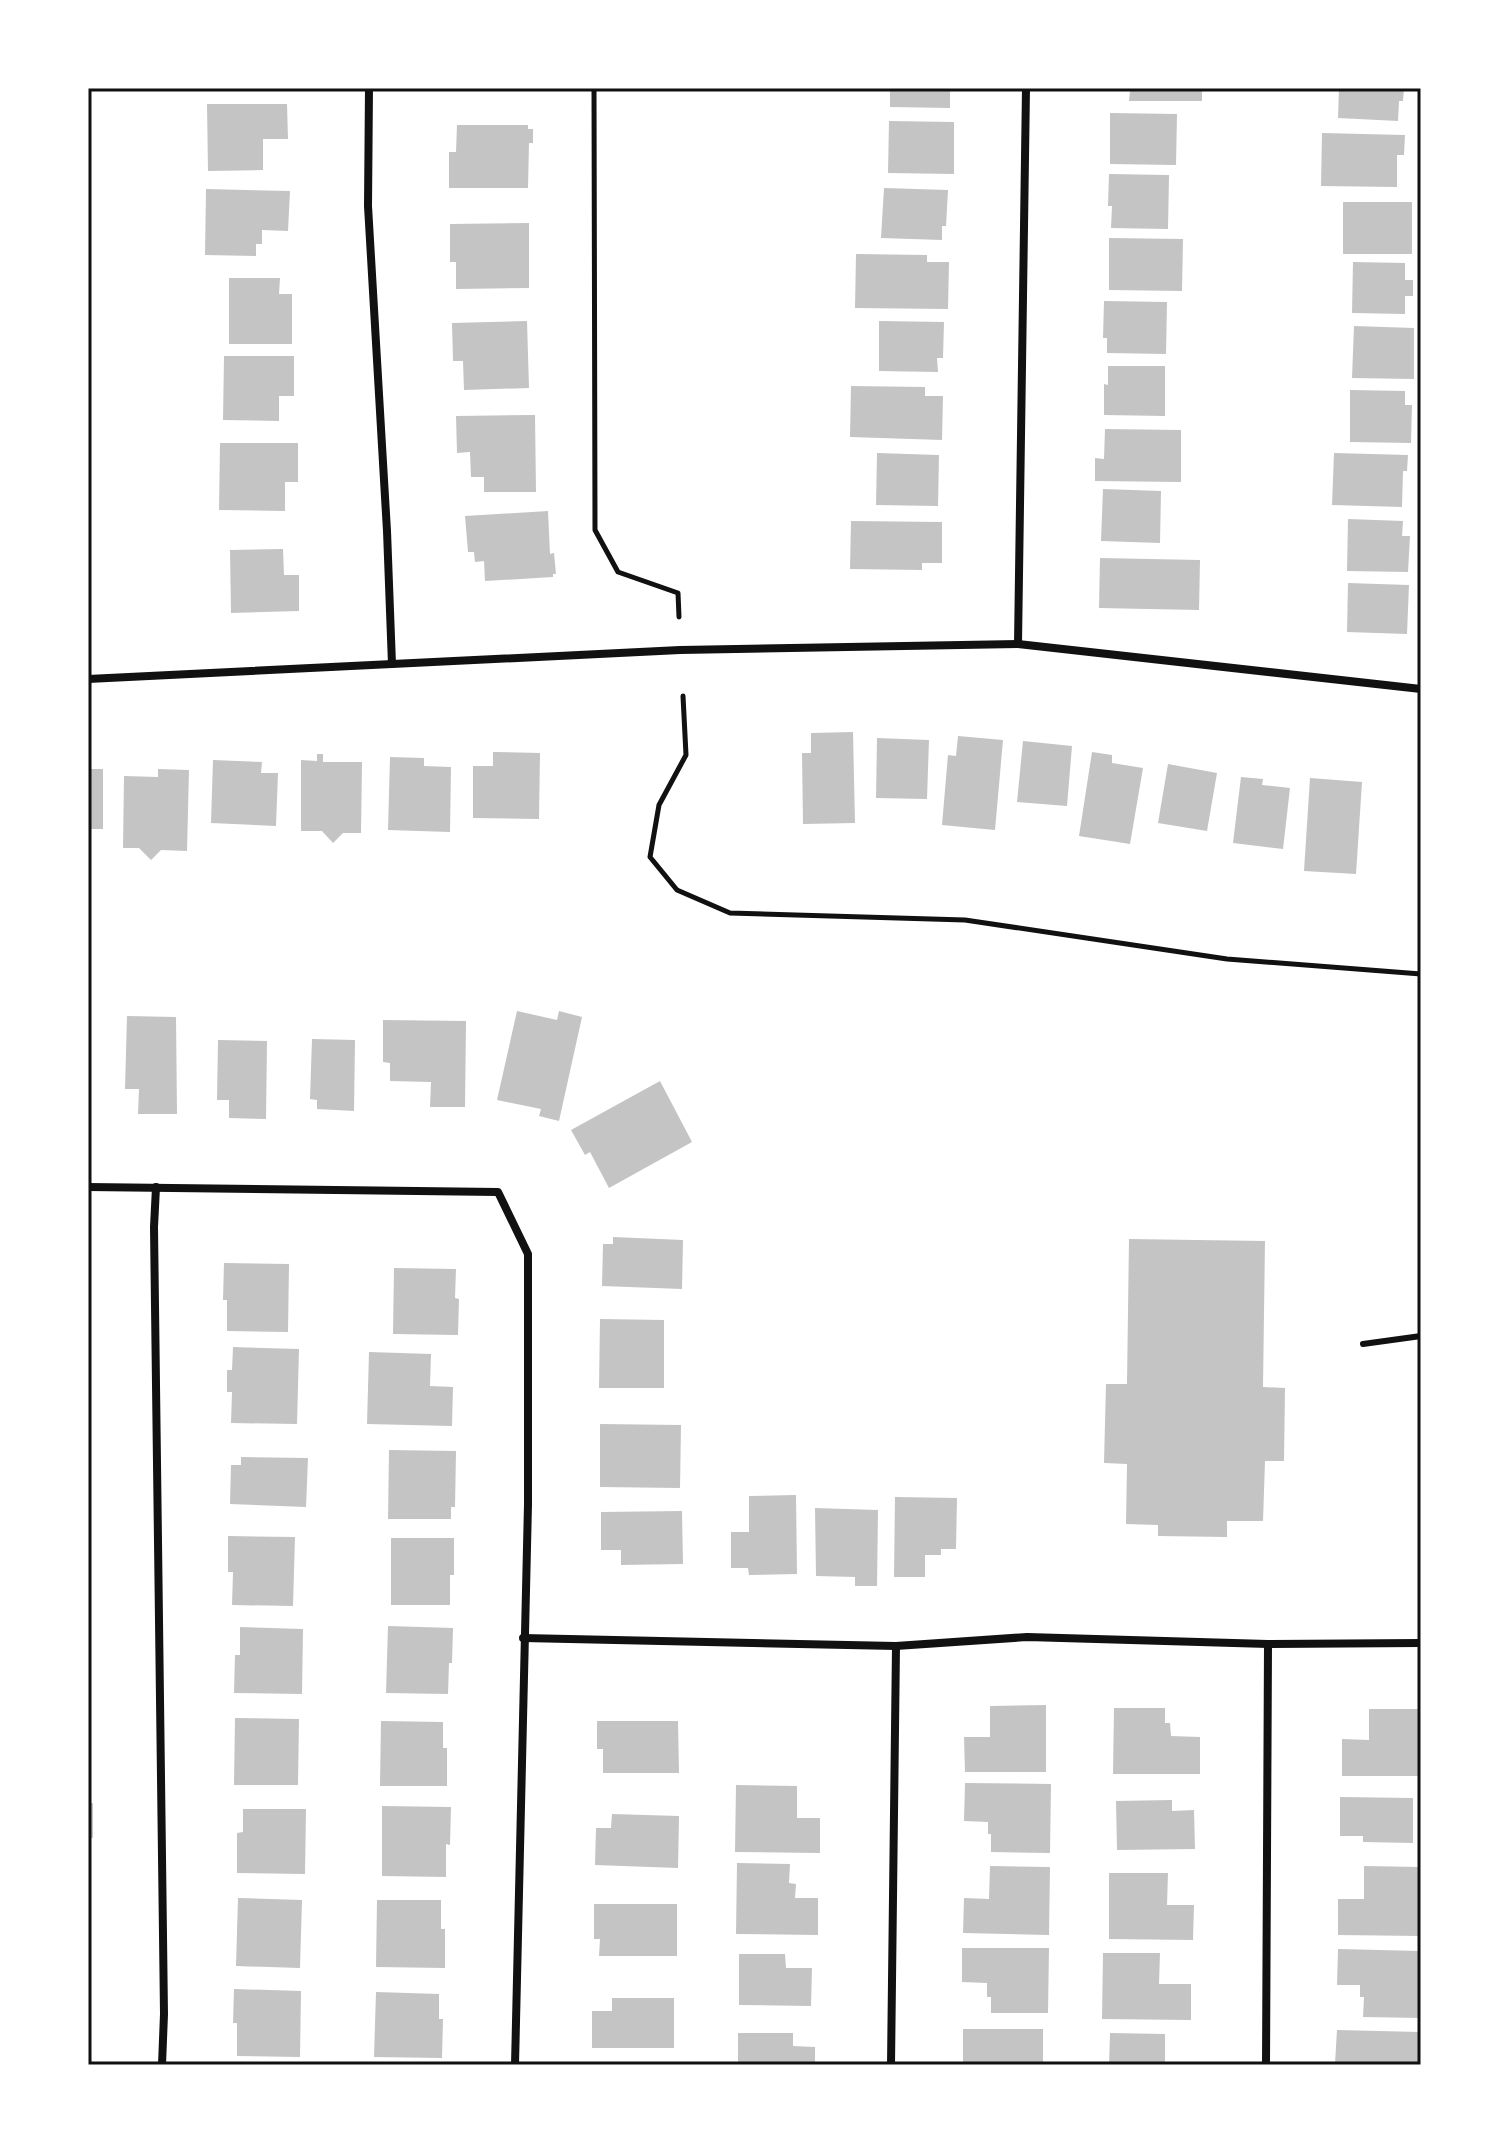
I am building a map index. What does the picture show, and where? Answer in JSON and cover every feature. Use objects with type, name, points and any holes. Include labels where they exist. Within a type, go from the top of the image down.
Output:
[{"type":"street","points":[[369,88],[368,206],[387,516],[392,664]]},
{"type":"street","points":[[1018,644],[1026,88]]},
{"type":"street","points":[[88,679],[680,650],[1018,644],[1421,689]]},
{"type":"street","points":[[88,1187],[498,1192],[528,1254],[528,1504],[515,2065]]},
{"type":"street","points":[[156,1187],[162,2065]]},
{"type":"street","points":[[523,1638],[896,1646],[1027,1637],[1268,1644],[1421,1643]]},
{"type":"street","points":[[1266,2065],[1268,1644]]},
{"type":"street","points":[[891,2065],[896,1646]]},
{"type":"lane","points":[[1363,1344],[1421,1336]]},
{"type":"path","points":[[594,88],[595,530],[618,572],[678,593],[679,617]]},
{"type":"path","points":[[683,696],[686,755],[659,805],[650,857],[677,890],[730,913],[965,920],[1227,959],[1421,974]]},
{"type":"building","points":[[890,88],[950,88],[950,108],[890,107]]},
{"type":"building","points":[[1115,88],[1202,88],[1202,101],[1129,101],[1130,91],[1115,91]]},
{"type":"building","points":[[1339,88],[1404,88],[1403,101],[1399,101],[1398,121],[1338,118]]},
{"type":"building","points":[[207,104],[287,104],[288,139],[263,139],[263,170],[208,171]]},
{"type":"building","points":[[1110,113],[1177,114],[1176,165],[1110,164]]},
{"type":"building","points":[[889,121],[954,122],[954,174],[888,173]]},
{"type":"building","points":[[457,125],[528,125],[528,129],[533,129],[533,143],[529,143],[528,188],[449,188],[449,152],[456,152]]},
{"type":"building","points":[[1322,133],[1405,135],[1404,155],[1397,155],[1397,187],[1321,186]]},
{"type":"building","points":[[1109,174],[1169,175],[1168,229],[1111,228]]},
{"type":"building","points":[[884,188],[948,190],[942,240],[881,238]]},
{"type":"building","points":[[206,189],[290,191],[288,231],[262,230],[262,244],[256,244],[256,256],[205,255]]},
{"type":"building","points":[[1343,202],[1412,202],[1412,254],[1343,254]]},
{"type":"building","points":[[529,223],[529,288],[456,289],[456,262],[450,262],[450,224]]},
{"type":"building","points":[[1109,238],[1183,239],[1182,291],[1109,290]]},
{"type":"building","points":[[856,254],[927,255],[927,262],[949,262],[948,309],[855,308]]},
{"type":"building","points":[[1353,262],[1405,263],[1405,280],[1413,280],[1413,296],[1405,296],[1405,314],[1352,313]]},
{"type":"building","points":[[229,278],[280,278],[279,294],[292,294],[292,344],[229,344]]},
{"type":"building","points":[[1104,301],[1167,302],[1166,354],[1107,353],[1107,338],[1103,338]]},
{"type":"building","points":[[527,321],[529,388],[464,390],[463,361],[453,361],[452,323]]},
{"type":"building","points":[[879,321],[944,322],[943,358],[937,358],[938,372],[879,371]]},
{"type":"building","points":[[1354,326],[1414,328],[1414,379],[1352,378]]},
{"type":"building","points":[[224,356],[294,356],[294,396],[279,396],[279,421],[223,420]]},
{"type":"building","points":[[1108,366],[1165,366],[1165,416],[1104,415],[1104,384],[1108,385]]},
{"type":"building","points":[[851,386],[925,387],[925,396],[943,396],[942,440],[850,437]]},
{"type":"building","points":[[1350,390],[1405,391],[1405,405],[1412,405],[1411,443],[1350,442]]},
{"type":"building","points":[[535,415],[536,492],[484,492],[484,477],[471,477],[470,452],[457,453],[456,416]]},
{"type":"building","points":[[1105,429],[1181,430],[1181,482],[1095,481],[1095,458],[1104,459]]},
{"type":"building","points":[[220,443],[298,443],[298,482],[285,482],[285,511],[219,510]]},
{"type":"building","points":[[877,453],[939,455],[938,506],[876,505]]},
{"type":"building","points":[[1334,453],[1408,455],[1407,471],[1403,471],[1402,507],[1332,505]]},
{"type":"building","points":[[1103,489],[1161,491],[1160,543],[1101,541]]},
{"type":"building","points":[[548,511],[550,554],[554,553],[556,574],[553,577],[485,581],[484,561],[475,562],[474,552],[468,552],[465,516]]},
{"type":"building","points":[[1348,519],[1403,521],[1402,536],[1410,536],[1408,572],[1347,571]]},
{"type":"building","points":[[851,521],[942,522],[942,563],[922,563],[922,570],[850,569]]},
{"type":"building","points":[[283,549],[284,575],[299,575],[299,611],[231,613],[230,550]]},
{"type":"building","points":[[1100,558],[1200,560],[1199,610],[1099,608]]},
{"type":"building","points":[[1348,583],[1409,585],[1407,634],[1347,632]]},
{"type":"building","points":[[853,732],[855,823],[803,824],[802,753],[811,753],[811,733]]},
{"type":"building","points":[[958,736],[1003,740],[995,830],[942,825],[948,755],[956,756]]},
{"type":"building","points":[[877,738],[929,740],[927,799],[876,798]]},
{"type":"building","points":[[1023,741],[1072,746],[1067,806],[1017,802]]},
{"type":"building","points":[[493,752],[540,753],[539,819],[473,818],[473,766],[493,766]]},
{"type":"building","points":[[1092,752],[1112,755],[1112,763],[1143,768],[1130,844],[1079,836]]},
{"type":"building","points":[[317,754],[323,754],[323,762],[362,762],[361,833],[343,833],[333,843],[322,831],[301,831],[301,760],[317,761]]},
{"type":"building","points":[[390,757],[424,758],[424,766],[451,767],[450,832],[388,830]]},
{"type":"building","points":[[213,760],[262,762],[261,773],[278,773],[276,826],[211,823]]},
{"type":"building","points":[[1168,764],[1217,773],[1207,831],[1158,823]]},
{"type":"building","points":[[88,769],[103,769],[103,829],[88,829]]},
{"type":"building","points":[[158,769],[189,770],[187,851],[161,850],[151,860],[139,848],[123,848],[124,776],[158,777]]},
{"type":"building","points":[[1241,777],[1263,779],[1262,785],[1290,788],[1283,849],[1233,843]]},
{"type":"building","points":[[1310,778],[1362,782],[1356,874],[1304,871]]},
{"type":"building","points":[[517,1011],[557,1020],[559,1011],[582,1017],[559,1121],[539,1116],[541,1109],[497,1100]]},
{"type":"building","points":[[127,1016],[176,1017],[177,1114],[138,1114],[139,1089],[125,1089]]},
{"type":"building","points":[[383,1020],[466,1021],[465,1107],[430,1107],[431,1082],[390,1081],[390,1063],[383,1062]]},
{"type":"building","points":[[312,1039],[355,1040],[354,1111],[317,1109],[317,1100],[310,1099]]},
{"type":"building","points":[[218,1040],[267,1041],[266,1119],[229,1118],[229,1100],[217,1100]]},
{"type":"building","points":[[660,1081],[692,1142],[609,1188],[590,1152],[585,1155],[571,1130]]},
{"type":"building","points":[[613,1237],[683,1240],[682,1289],[602,1286],[603,1244],[613,1244]]},
{"type":"building","points":[[1129,1239],[1265,1241],[1263,1387],[1285,1388],[1284,1461],[1265,1461],[1263,1521],[1227,1521],[1227,1537],[1158,1536],[1158,1525],[1126,1524],[1127,1464],[1104,1463],[1106,1384],[1127,1384]]},
{"type":"building","points":[[224,1263],[289,1264],[288,1332],[227,1331],[227,1300],[223,1300]]},
{"type":"building","points":[[394,1268],[456,1269],[458,1335],[393,1334]]},
{"type":"building","points":[[600,1319],[664,1320],[664,1388],[599,1388]]},
{"type":"building","points":[[233,1347],[299,1349],[297,1424],[231,1423],[232,1392],[227,1392],[227,1370],[232,1370]]},
{"type":"building","points":[[369,1352],[431,1354],[430,1386],[453,1387],[452,1426],[367,1424]]},
{"type":"building","points":[[600,1424],[681,1425],[680,1488],[600,1487]]},
{"type":"building","points":[[389,1450],[456,1451],[455,1507],[451,1507],[451,1519],[388,1519]]},
{"type":"building","points":[[241,1457],[308,1458],[306,1507],[230,1504],[231,1465],[241,1465]]},
{"type":"building","points":[[796,1495],[797,1574],[749,1575],[748,1568],[731,1568],[731,1532],[749,1532],[749,1496]]},
{"type":"building","points":[[895,1497],[957,1498],[956,1549],[941,1549],[941,1555],[925,1555],[925,1577],[894,1577]]},
{"type":"building","points":[[815,1508],[878,1510],[877,1586],[855,1586],[855,1577],[816,1576]]},
{"type":"building","points":[[682,1511],[683,1564],[621,1565],[621,1550],[601,1550],[601,1512]]},
{"type":"building","points":[[228,1536],[295,1537],[293,1606],[232,1605],[233,1572],[228,1572]]},
{"type":"building","points":[[391,1538],[454,1538],[450,1605],[391,1605]]},
{"type":"building","points":[[388,1626],[453,1628],[448,1694],[386,1693]]},
{"type":"building","points":[[240,1627],[303,1629],[302,1694],[234,1693],[235,1655],[240,1655]]},
{"type":"building","points":[[1046,1705],[1046,1772],[965,1772],[964,1737],[990,1737],[990,1706]]},
{"type":"building","points":[[1114,1708],[1165,1708],[1165,1723],[1170,1723],[1171,1736],[1200,1737],[1200,1774],[1113,1774]]},
{"type":"building","points":[[1369,1709],[1421,1709],[1421,1776],[1342,1776],[1342,1739],[1369,1740]]},
{"type":"building","points":[[235,1718],[299,1719],[298,1785],[234,1785]]},
{"type":"building","points":[[381,1721],[443,1722],[447,1786],[380,1786]]},
{"type":"building","points":[[597,1721],[678,1721],[679,1773],[603,1773],[603,1749],[597,1749]]},
{"type":"building","points":[[965,1783],[1051,1784],[1050,1853],[991,1852],[988,1822],[964,1821]]},
{"type":"building","points":[[736,1785],[797,1786],[797,1818],[820,1818],[820,1853],[735,1852]]},
{"type":"building","points":[[1340,1797],[1413,1798],[1413,1843],[1363,1842],[1363,1836],[1340,1836]]},
{"type":"building","points":[[1172,1800],[1172,1811],[1194,1810],[1195,1849],[1117,1850],[1116,1801]]},
{"type":"building","points":[[88,1803],[93,1803],[93,1838],[88,1838]]},
{"type":"building","points":[[382,1806],[451,1807],[446,1877],[382,1876]]},
{"type":"building","points":[[243,1809],[306,1809],[305,1874],[237,1873],[237,1833],[243,1832]]},
{"type":"building","points":[[612,1814],[679,1816],[678,1868],[595,1865],[596,1828],[611,1828]]},
{"type":"building","points":[[737,1863],[790,1864],[789,1883],[796,1884],[795,1898],[818,1898],[818,1935],[736,1934]]},
{"type":"building","points":[[990,1866],[1050,1867],[1049,1935],[963,1933],[964,1898],[989,1899]]},
{"type":"building","points":[[1364,1866],[1421,1867],[1421,1936],[1338,1935],[1338,1899],[1364,1899]]},
{"type":"building","points":[[1109,1873],[1168,1873],[1167,1905],[1194,1905],[1193,1940],[1109,1939]]},
{"type":"building","points":[[238,1898],[302,1900],[300,1968],[236,1966]]},
{"type":"building","points":[[377,1900],[441,1900],[445,1968],[376,1967]]},
{"type":"building","points":[[594,1904],[677,1904],[677,1956],[599,1956],[600,1939],[594,1939]]},
{"type":"building","points":[[962,1948],[1049,1948],[1048,2013],[991,2013],[987,1983],[962,1982]]},
{"type":"building","points":[[1338,1949],[1421,1951],[1421,2018],[1363,2017],[1364,1997],[1360,1997],[1360,1985],[1337,1985]]},
{"type":"building","points":[[1103,1953],[1160,1953],[1159,1984],[1191,1984],[1191,2020],[1102,2019]]},
{"type":"building","points":[[739,1954],[785,1954],[786,1968],[812,1968],[811,2006],[739,2005]]},
{"type":"building","points":[[234,1989],[301,1991],[300,2057],[237,2056],[237,2023],[233,2023]]},
{"type":"building","points":[[376,1992],[439,1994],[439,2019],[443,2019],[442,2058],[374,2057]]},
{"type":"building","points":[[612,1998],[674,1998],[674,2048],[592,2048],[592,2011],[612,2011]]},
{"type":"building","points":[[963,2029],[1043,2029],[1043,2065],[963,2063]]},
{"type":"building","points":[[1337,2030],[1420,2032],[1421,2065],[1335,2064]]},
{"type":"building","points":[[738,2033],[793,2033],[793,2046],[815,2047],[815,2065],[738,2065]]},
{"type":"building","points":[[1110,2033],[1165,2034],[1165,2065],[1109,2065]]}]
